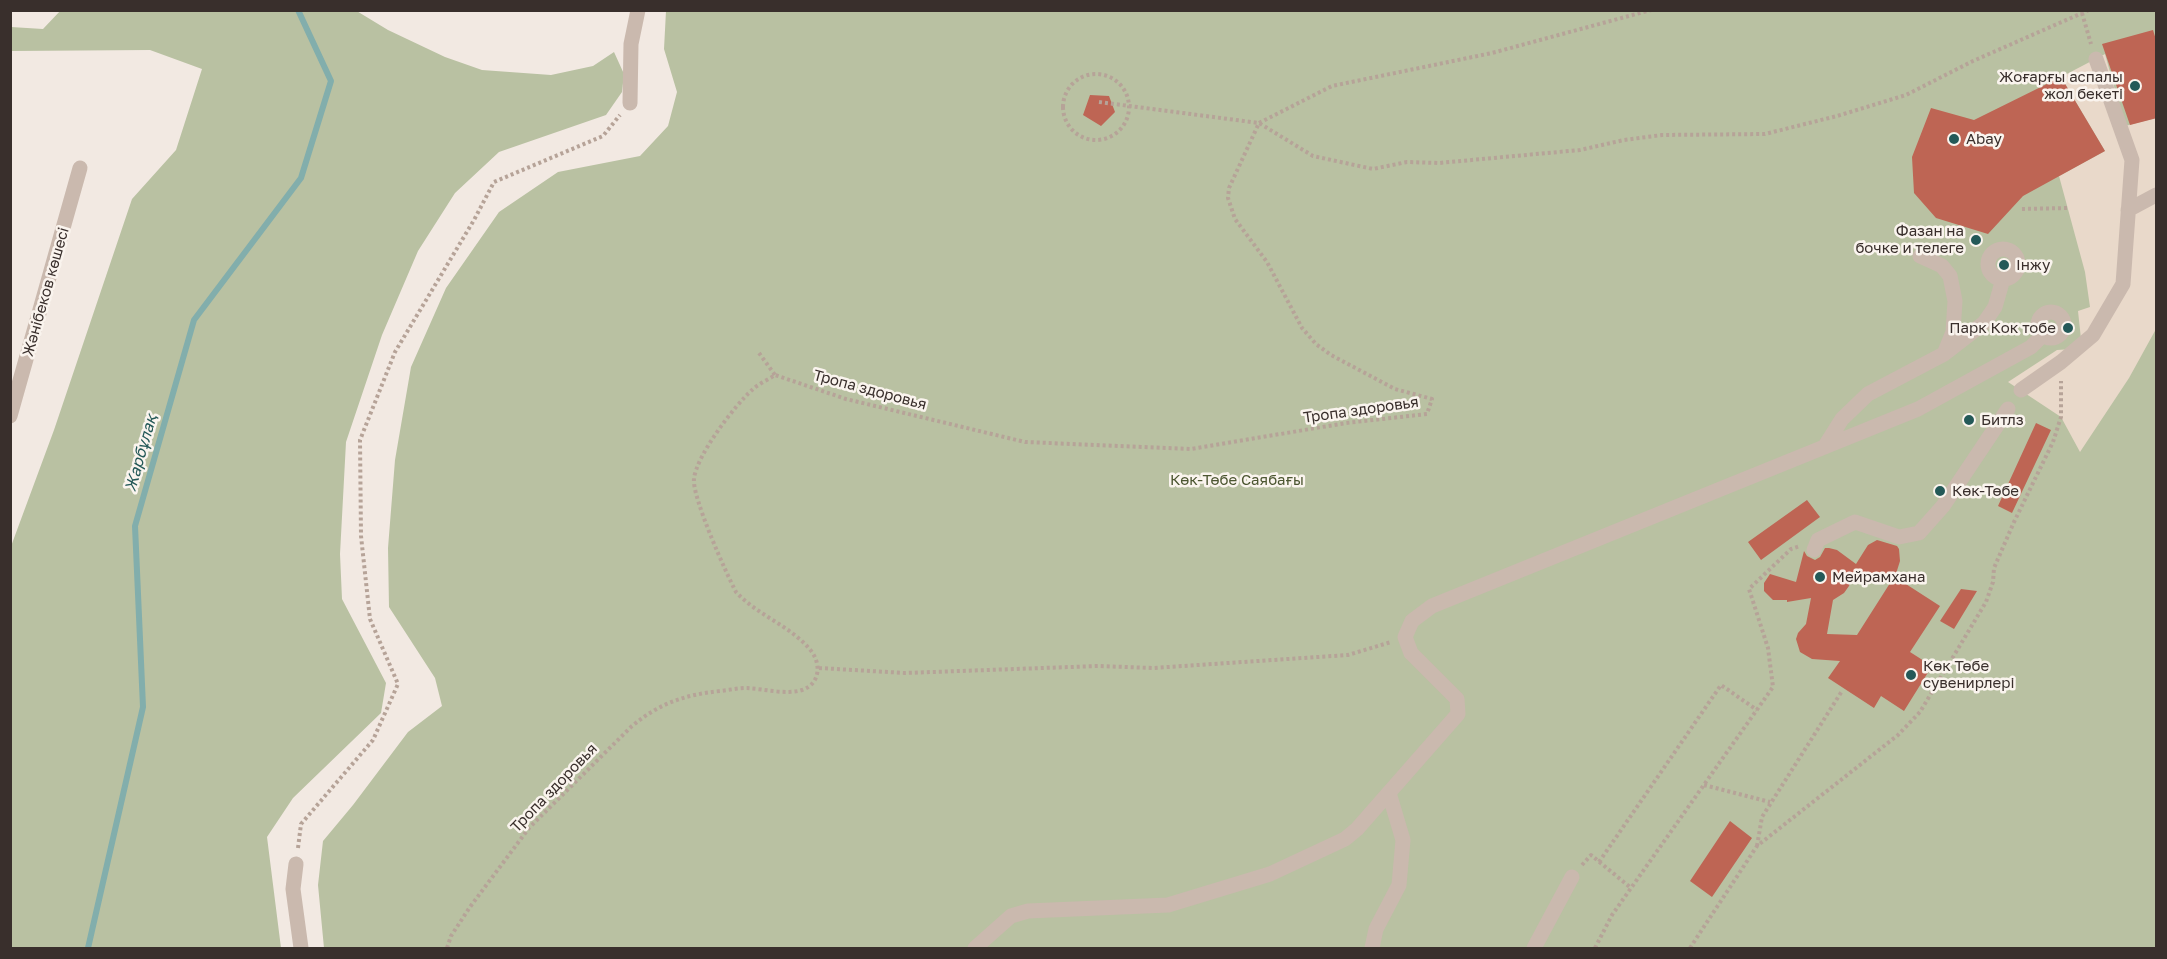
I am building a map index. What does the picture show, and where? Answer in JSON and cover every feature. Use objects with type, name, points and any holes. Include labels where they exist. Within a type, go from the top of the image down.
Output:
[{"type":"street","points":[[630,103],[631,44],[638,10]]},
{"type":"street","points":[[2021,390],[2061,362],[2093,335],[2123,284],[2132,160],[2096,59]]},
{"type":"street","name":"Жәнібеков көшесі","points":[[10,416],[80,168]]},
{"type":"street","points":[[2128,210],[2157,195]]},
{"type":"street","points":[[1920,256],[1942,266],[1950,276],[1955,301],[1953,332],[1944,354]]},
{"type":"street","points":[[1825,446],[1842,419],[1868,394],[1944,354],[1984,323],[1995,307],[2003,279]]},
{"type":"street","points":[[975,948],[1011,916],[1028,911],[1168,905],[1269,874],[1345,839],[1357,829],[1458,714],[1457,699],[1411,653],[1405,637],[1412,621],[1431,606],[1918,409],[2031,347],[2043,335]]},
{"type":"street","points":[[1816,545],[1855,522],[1899,537],[1918,533],[1943,506],[2008,410]]},
{"type":"street","points":[[1372,948],[1376,929],[1399,885],[1402,840],[1389,793]]},
{"type":"street","points":[[296,864],[293,889],[301,948]]},
{"type":"street","points":[[1534,948],[1572,877]]},
{"type":"path","points":[[1259,123],[1332,86],[1492,53],[1651,10]]},
{"type":"path","points":[[1099,102],[1259,123],[1313,156],[1373,169],[1407,162],[1438,163],[1580,150],[1624,140],[1662,135],[1766,134],[1906,95],[1973,61],[2089,10]]},
{"type":"path","points":[[2082,13],[2096,59]]},
{"type":"path","points":[[1099,74],[1111,77],[1127,94],[1130,105],[1123,127],[1105,140],[1083,137],[1073,131],[1066,122],[1063,112],[1063,100],[1068,88],[1076,80],[1087,75],[1099,74]]},
{"type":"path","points":[[296,864],[302,824],[373,740],[398,684],[370,619],[361,525],[360,440],[395,352],[474,220],[494,182],[603,136],[630,103]]},
{"type":"path","name":"Тропа здоровья","points":[[775,375],[846,399],[1024,442],[1191,448],[1346,423],[1427,414],[1431,399],[1395,389],[1331,355],[1316,344],[1302,328],[1267,262],[1235,219],[1228,198],[1228,188],[1259,123]]},
{"type":"path","points":[[2022,208],[2068,208]]},
{"type":"path","points":[[759,354],[775,375],[752,390],[729,416],[705,452],[694,480],[696,497],[736,592],[747,603],[797,637],[811,652],[819,668],[905,673],[1098,666],[1153,668],[1348,655],[1405,637]]},
{"type":"path","points":[[1690,948],[1757,846],[1898,735],[1920,712],[1986,602],[1993,582],[1994,568],[2053,442],[2061,417],[2061,362]]},
{"type":"path","points":[[1595,948],[1612,915],[1773,687],[1768,648],[1749,589],[1791,549],[1816,545]]},
{"type":"path","name":"Тропа здоровья","points":[[447,948],[451,936],[470,907],[529,828],[646,714],[678,698],[695,694],[743,688],[802,690],[812,684],[819,668]]},
{"type":"path","points":[[1599,862],[1721,685],[1757,710]]},
{"type":"path","points":[[1757,846],[1762,817],[1770,802],[1842,691]]},
{"type":"path","points":[[1704,785],[1770,802]]},
{"type":"path","points":[[1572,877],[1591,855],[1631,888]]},
{"type":"green space","points":[[61,10],[355,10],[388,30],[445,57],[482,70],[551,75],[593,66],[614,52],[624,74],[622,92],[606,115],[499,152],[455,193],[418,251],[382,335],[346,442],[340,554],[342,599],[386,683],[381,713],[293,798],[267,837],[281,948],[11,948],[10,549],[54,430],[132,199],[176,150],[202,69],[150,50],[11,51],[11,27],[43,29]]},
{"type":"green space","name":"Көк-Төбе Саябағы","points":[[666,11],[2156,11],[2156,948],[324,948],[318,885],[323,841],[408,732],[442,706],[435,678],[389,607],[388,548],[395,460],[411,367],[446,288],[499,212],[558,172],[640,156],[668,126],[677,92],[664,49]]},
{"type":"shaded area","points":[[2105,54],[2125,126],[2156,118],[2156,329],[2129,378],[2080,452],[2061,417],[2008,382],[2057,350],[2072,349],[2081,339],[2078,311],[2090,307],[2085,272],[2059,176],[2105,151],[2061,77]]},
{"type":"building","name":"Жоғарғы аспалы жол бекеті","points":[[2153,30],[2157,43],[2157,118],[2130,125],[2102,44]]},
{"type":"building","points":[[2061,77],[2105,151],[2023,196],[1988,234],[1936,218],[1914,193],[1912,157],[1931,108],[1974,120]]},
{"type":"building","points":[[1090,95],[1109,96],[1115,112],[1101,126],[1083,115]]},
{"type":"building","points":[[2036,423],[2051,430],[2012,513],[1998,506]]},
{"type":"building","points":[[1807,500],[1820,517],[1761,560],[1748,542]]},
{"type":"building","points":[[1877,540],[1897,546],[1900,561],[1895,577],[1940,606],[1910,652],[1932,666],[1904,711],[1881,696],[1874,708],[1828,678],[1840,661],[1812,659],[1800,652],[1796,639],[1806,624],[1811,598],[1787,602],[1787,600],[1773,600],[1764,591],[1764,583],[1770,574],[1796,582],[1804,551],[1807,556],[1815,560],[1820,557],[1825,548],[1837,550],[1856,564],[1868,545]],"holes":[[[1868,572],[1892,580],[1857,635],[1827,634],[1833,600],[1844,593],[1852,577]]]},
{"type":"building","points":[[1961,589],[1977,591],[1954,629],[1940,621]]},
{"type":"building","points":[[1730,821],[1752,838],[1712,897],[1690,881]]},
{"type":"waterway","name":"Жарбұлақ","points":[[88,948],[143,707],[135,526],[194,320],[301,178],[331,81],[298,10]]},
{"type":"place","name":"Жоғарғы аспалы жол бекеті","points":[[2135,86]]},
{"type":"place","name":"Abay","points":[[1954,139]]},
{"type":"place","name":"Фазан на бочке и телеге","points":[[1976,240]]},
{"type":"place","name":"Інжу","points":[[2004,265]]},
{"type":"place","name":"Парк Кок тобе","points":[[2068,328]]},
{"type":"place","name":"Битлз","points":[[1969,420]]},
{"type":"place","name":"Көк-Төбе","points":[[1940,491]]},
{"type":"place","name":"Мейрамхана","points":[[1820,577]]},
{"type":"place","name":"Көк Төбе сувенирлері","points":[[1911,675]]}]
